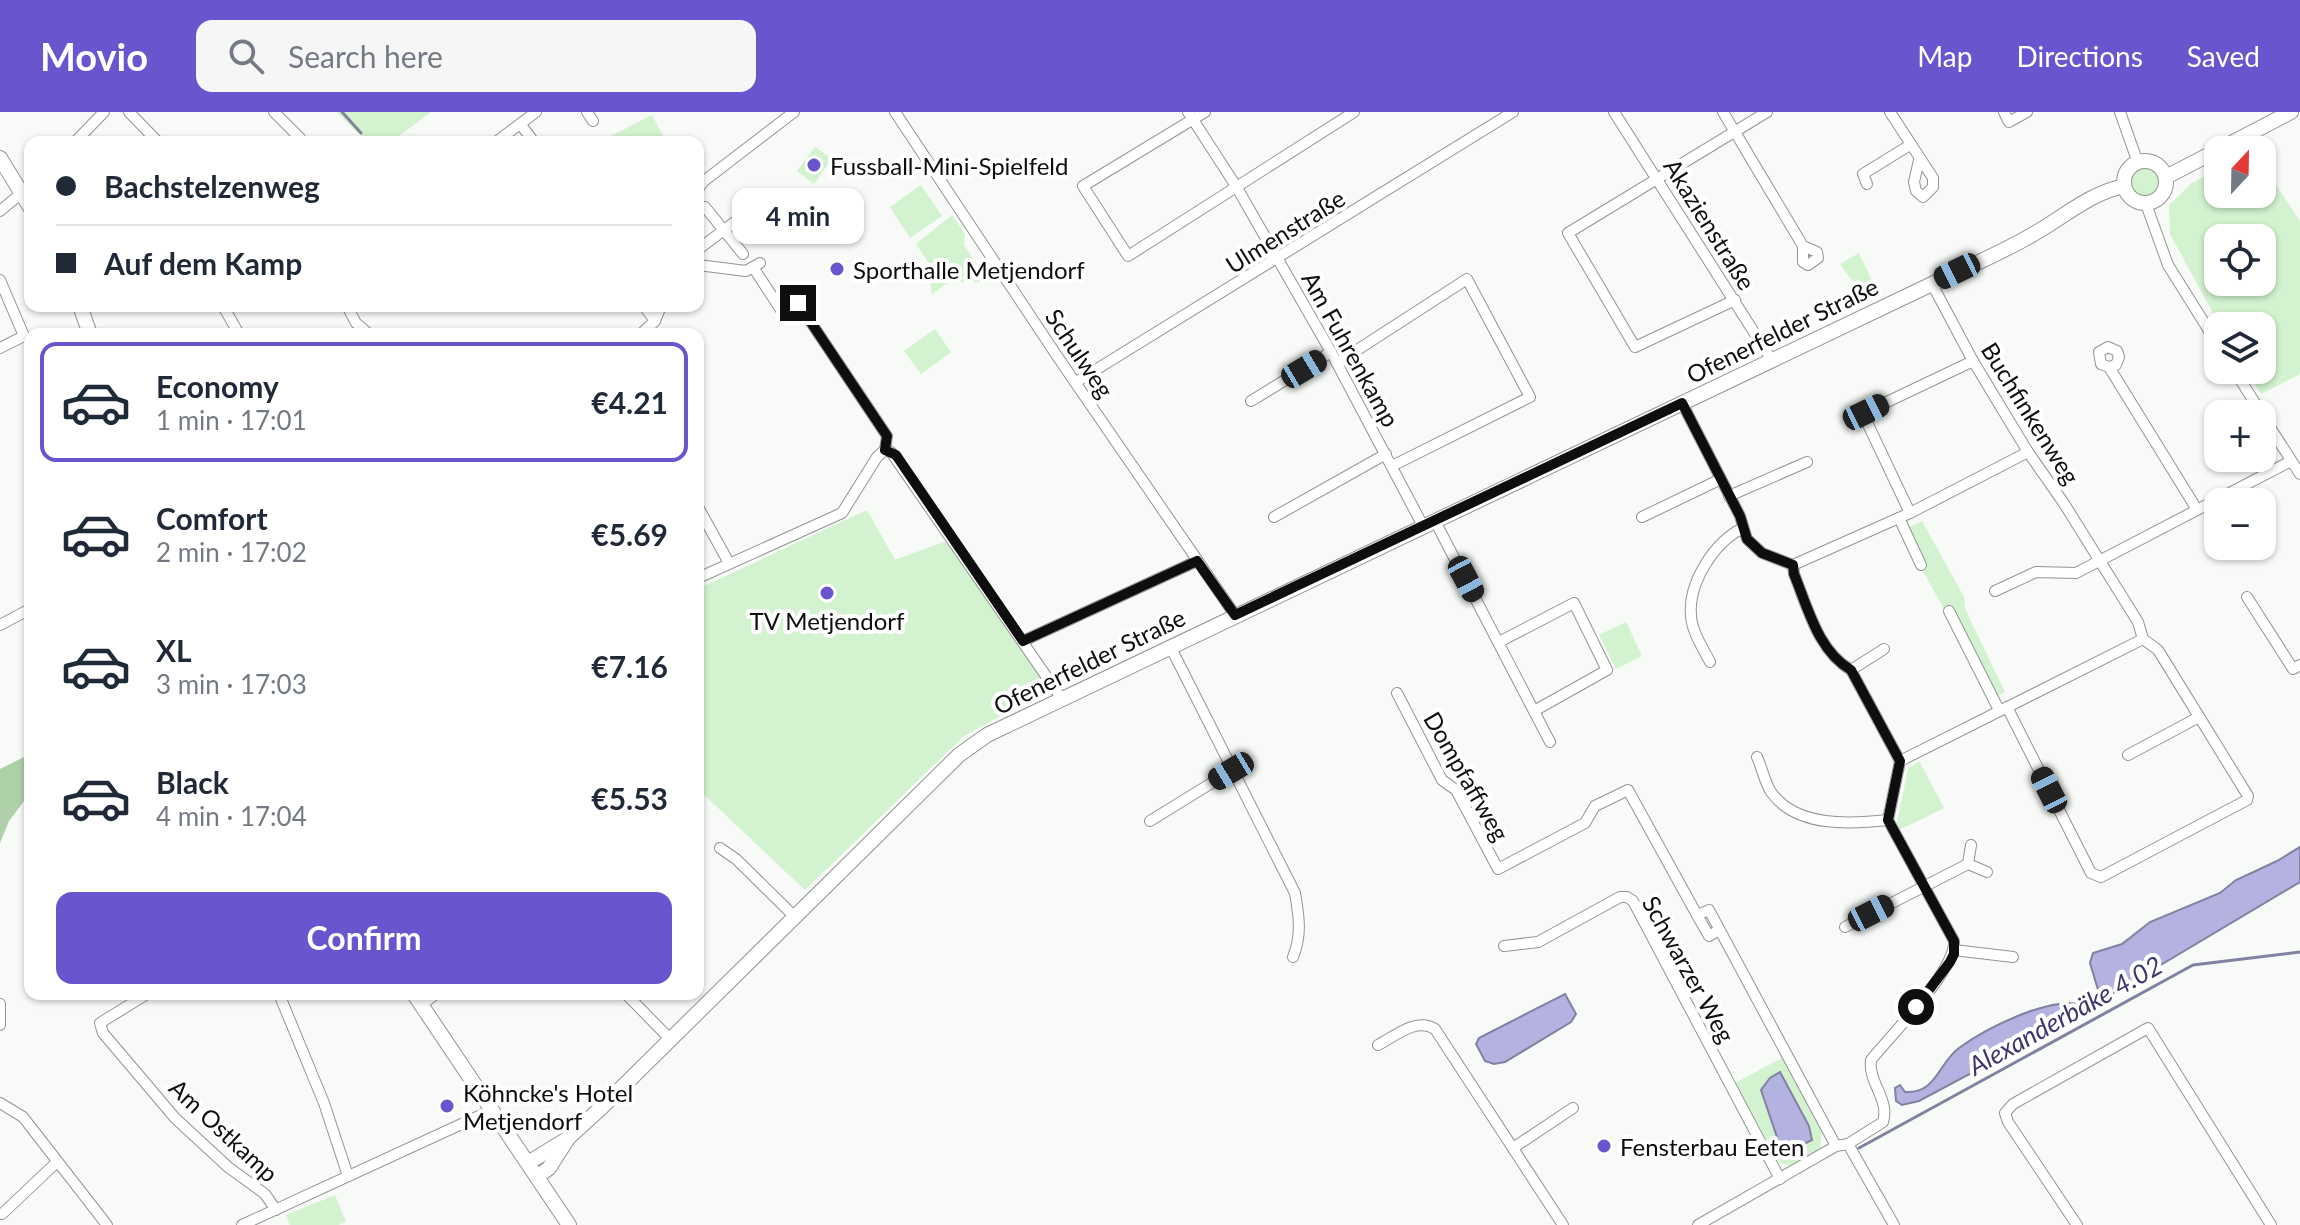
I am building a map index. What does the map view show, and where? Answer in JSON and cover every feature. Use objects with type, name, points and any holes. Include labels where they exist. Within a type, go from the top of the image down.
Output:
[{"type":"street","points":[[81,136],[104,112]]},
{"type":"street","points":[[129,112],[152,136]]},
{"type":"street","points":[[274,112],[298,136]]},
{"type":"street","points":[[505,136],[536,112]]},
{"type":"street","points":[[704,181],[794,112]]},
{"type":"street","name":"Schulweg","points":[[895,112],[1235,615]]},
{"type":"street","points":[[1205,112],[1190,116],[1083,186],[1128,256],[1354,112]]},
{"type":"street","name":"Ulmenstraße","points":[[1076,382],[1513,112]]},
{"type":"street","name":"Akazienstraße","points":[[1614,112],[1771,359]]},
{"type":"street","points":[[1723,112],[1803,246]]},
{"type":"street","points":[[1735,300],[1635,347],[1568,233],[1767,112]]},
{"type":"street","points":[[1890,112],[1919,160]]},
{"type":"street","points":[[2004,112],[2009,122],[2027,112]]},
{"type":"street","points":[[2120,112],[2138,163]]},
{"type":"street","points":[[2146,204],[2162,195],[2166,177],[2283,114]]},
{"type":"street","name":"Am Fuhrenkamp","points":[[1190,116],[1236,186],[1392,466],[1499,642],[1550,742]]},
{"type":"street","points":[[521,125],[529,136]]},
{"type":"street","points":[[1867,184],[1863,174],[1910,145]]},
{"type":"street","points":[[0,158],[24,191]]},
{"type":"street","points":[[2166,177],[2155,164],[2138,163],[2125,174],[2124,186],[2129,197],[2146,204],[2168,265],[2204,323]]},
{"type":"street","name":"Ofenerfelder Straße","points":[[528,1163],[567,1139],[959,755],[987,735],[1932,284],[2036,233],[2078,204],[2124,186]]},
{"type":"street","points":[[0,211],[24,197]]},
{"type":"street","points":[[705,207],[743,254]]},
{"type":"street","points":[[704,245],[748,212]]},
{"type":"street","points":[[704,266],[746,271],[757,265],[781,310]]},
{"type":"street","points":[[1337,363],[1467,279],[1530,397],[1392,466]]},
{"type":"street","points":[[0,280],[24,336],[0,348]]},
{"type":"street","name":"Buchfinkenweg","points":[[1932,284],[1973,361],[2028,452],[2138,622],[2143,639],[2158,650],[2247,791],[2247,800],[2101,877],[2091,873],[2003,708]]},
{"type":"street","points":[[704,575],[842,513],[877,457],[885,450],[887,436],[798,303]]},
{"type":"street","points":[[350,312],[362,328]]},
{"type":"street","points":[[648,312],[655,321]]},
{"type":"street","points":[[647,328],[659,312]]},
{"type":"street","points":[[1251,401],[1331,352]]},
{"type":"street","points":[[1921,565],[1905,515],[1864,416],[1866,412],[1973,361]]},
{"type":"street","points":[[2109,367],[2196,508]]},
{"type":"street","points":[[1682,403],[1721,479],[1747,539],[1762,553],[1793,565],[1905,515],[2028,452]]},
{"type":"street","points":[[2276,437],[2300,474]]},
{"type":"street","points":[[885,450],[896,455],[1062,699]]},
{"type":"street","points":[[1274,517],[1386,454]]},
{"type":"street","points":[[1995,591],[2036,572],[2076,573],[2291,461]]},
{"type":"street","points":[[1729,496],[1807,462]]},
{"type":"street","points":[[1642,517],[1721,479]]},
{"type":"street","points":[[704,518],[729,563]]},
{"type":"street","points":[[1710,662],[1691,616],[1692,594],[1699,575],[1714,553],[1743,528]]},
{"type":"street","points":[[1023,641],[1197,561]]},
{"type":"street","points":[[1700,1224],[1836,1146],[1848,1144],[1878,1127],[1885,1117],[1886,1106],[1870,1075],[1871,1060],[1929,992],[1950,962],[1954,950],[1954,941],[1888,820],[1900,761],[1851,670],[1836,662],[1827,651],[1793,565]]},
{"type":"street","points":[[2247,597],[2293,669],[2300,665]]},
{"type":"street","points":[[1499,642],[1574,603],[1607,670],[1534,711]]},
{"type":"street","points":[[1949,611],[2003,708]]},
{"type":"street","points":[[0,625],[24,612]]},
{"type":"street","points":[[1900,761],[2143,639]]},
{"type":"street","points":[[1170,646],[1295,893],[1300,922],[1298,946],[1293,957]]},
{"type":"street","points":[[1851,670],[1884,649]]},
{"type":"street","name":"Dompfaffweg","points":[[1397,693],[1442,780],[1456,790],[1498,869],[1585,823],[1595,806],[1628,790],[1709,936],[1719,930],[1836,1146]]},
{"type":"street","points":[[2128,755],[2199,717]]},
{"type":"street","points":[[1757,757],[1771,792],[1799,813],[1825,822],[1849,824],[1888,820]]},
{"type":"street","points":[[1150,821],[1231,771]]},
{"type":"street","points":[[1968,864],[1971,845]]},
{"type":"street","points":[[720,848],[736,859],[795,917]]},
{"type":"street","points":[[1845,927],[1968,864],[1987,872]]},
{"type":"street","name":"Schwarzer Weg","points":[[1504,946],[1538,942],[1620,897],[1633,901],[1780,1179]]},
{"type":"street","points":[[1954,950],[2013,957]]},
{"type":"street","name":"Am Ostkamp","points":[[137,1000],[100,1023],[103,1033],[175,1118],[228,1167],[265,1194],[276,1210],[492,1110]]},
{"type":"street","points":[[281,1000],[324,1103],[348,1176]]},
{"type":"street","points":[[418,1000],[569,1225]]},
{"type":"street","points":[[632,1000],[671,1040]]},
{"type":"street","points":[[0,1004],[0,1025]]},
{"type":"street","points":[[1378,1045],[1417,1025],[1427,1024],[1435,1029],[1563,1225]]},
{"type":"street","points":[[2077,1225],[2005,1113],[2013,1104],[2148,1028],[2271,1225]]},
{"type":"street","points":[[0,1103],[23,1117],[104,1224]]},
{"type":"street","points":[[1513,1148],[1573,1108]]},
{"type":"street","name":"Ofenerfelder Straße","points":[[537,1177],[549,1168],[567,1139]]},
{"type":"street","points":[[1848,1144],[1894,1225]]},
{"type":"street","points":[[2,1214],[57,1162]]},
{"type":"street","points":[[242,1225],[276,1210]]},
{"type":"green space","points":[[337,112],[431,112],[398,136],[362,136]]},
{"type":"green space","points":[[652,115],[663,136],[611,136]]},
{"type":"green space","name":"Fussball-Mini-Spielfeld","points":[[815,147],[832,159],[814,184],[797,171]]},
{"type":"green space","points":[[2145,168],[2155,172],[2159,182],[2155,192],[2145,196],[2135,192],[2131,182],[2135,172]]},
{"type":"green space","points":[[2204,177],[2204,208],[2276,208],[2276,185],[2300,221],[2300,374],[2261,394],[2255,384],[2276,384],[2276,312],[2212,312],[2170,234],[2169,205],[2192,183]]},
{"type":"green space","points":[[921,185],[942,216],[910,238],[890,207]]},
{"type":"green space","points":[[814,193],[828,209],[790,234],[777,216]]},
{"type":"green space","points":[[952,215],[965,234],[964,245],[988,282],[949,282],[932,294],[928,262],[916,244]]},
{"type":"green space","points":[[1859,253],[1873,283],[1859,290],[1840,264]]},
{"type":"green space","points":[[935,329],[951,352],[921,374],[904,351]]},
{"type":"green space","points":[[867,510],[895,560],[949,540],[1050,689],[964,736],[805,890],[704,795],[704,586]]},
{"type":"green space","points":[[1922,521],[1964,597],[1965,609],[2005,692],[1993,698],[1923,571],[1927,568],[1907,528]]},
{"type":"green space","points":[[1626,622],[1642,656],[1616,669],[1599,635]]},
{"type":"green space","points":[[24,757],[24,801],[9,821],[0,843],[0,769]]},
{"type":"green space","points":[[1919,761],[1944,808],[1899,830],[1897,822],[1908,769]]},
{"type":"green space","points":[[1782,1058],[1822,1132],[1820,1148],[1790,1165],[1780,1163],[1735,1083]]},
{"type":"green space","points":[[335,1195],[346,1222],[338,1225],[290,1225],[286,1215]]},
{"type":"water","points":[[2300,847],[2300,882],[2102,1000],[2097,1006],[1919,1101],[1902,1105],[1896,1101],[1895,1088],[1900,1085],[1905,1092],[1924,1088],[1959,1048],[2002,1023],[2056,1004],[2085,1006],[2095,1000],[2099,993],[2090,963],[2093,953],[2122,944],[2150,922],[2220,893],[2236,880]]},
{"type":"water","points":[[1565,994],[1576,1014],[1571,1022],[1505,1062],[1494,1064],[1485,1061],[1476,1044],[1479,1038]]},
{"type":"water","points":[[1780,1072],[1809,1126],[1812,1140],[1787,1153],[1779,1143],[1761,1090],[1770,1078]]},
{"type":"waterway","points":[[342,112],[361,133]]},
{"type":"waterway","name":"Alexanderbäke 4.02","points":[[1859,1148],[2193,965],[2300,952]]},
{"type":"place","name":"Fussball-Mini-Spielfeld","points":[[814,165]]},
{"type":"place","name":"Sporthalle Metjendorf","points":[[837,269]]},
{"type":"place","name":"TV Metjendorf","points":[[827,593]]},
{"type":"place","name":"Köhncke's Hotel Metjendorf","points":[[447,1106]]},
{"type":"place","name":"Fensterbau Eeten","points":[[1604,1146]]},
{"type":"route","points":[[798,303],[887,436],[885,450],[896,455],[1023,641],[1197,561],[1235,615],[1682,403],[1740,516],[1747,539],[1762,553],[1793,565],[1827,651],[1836,662],[1851,670],[1900,761],[1888,820],[1954,941],[1954,954],[1950,962],[1916,1007]]}]
